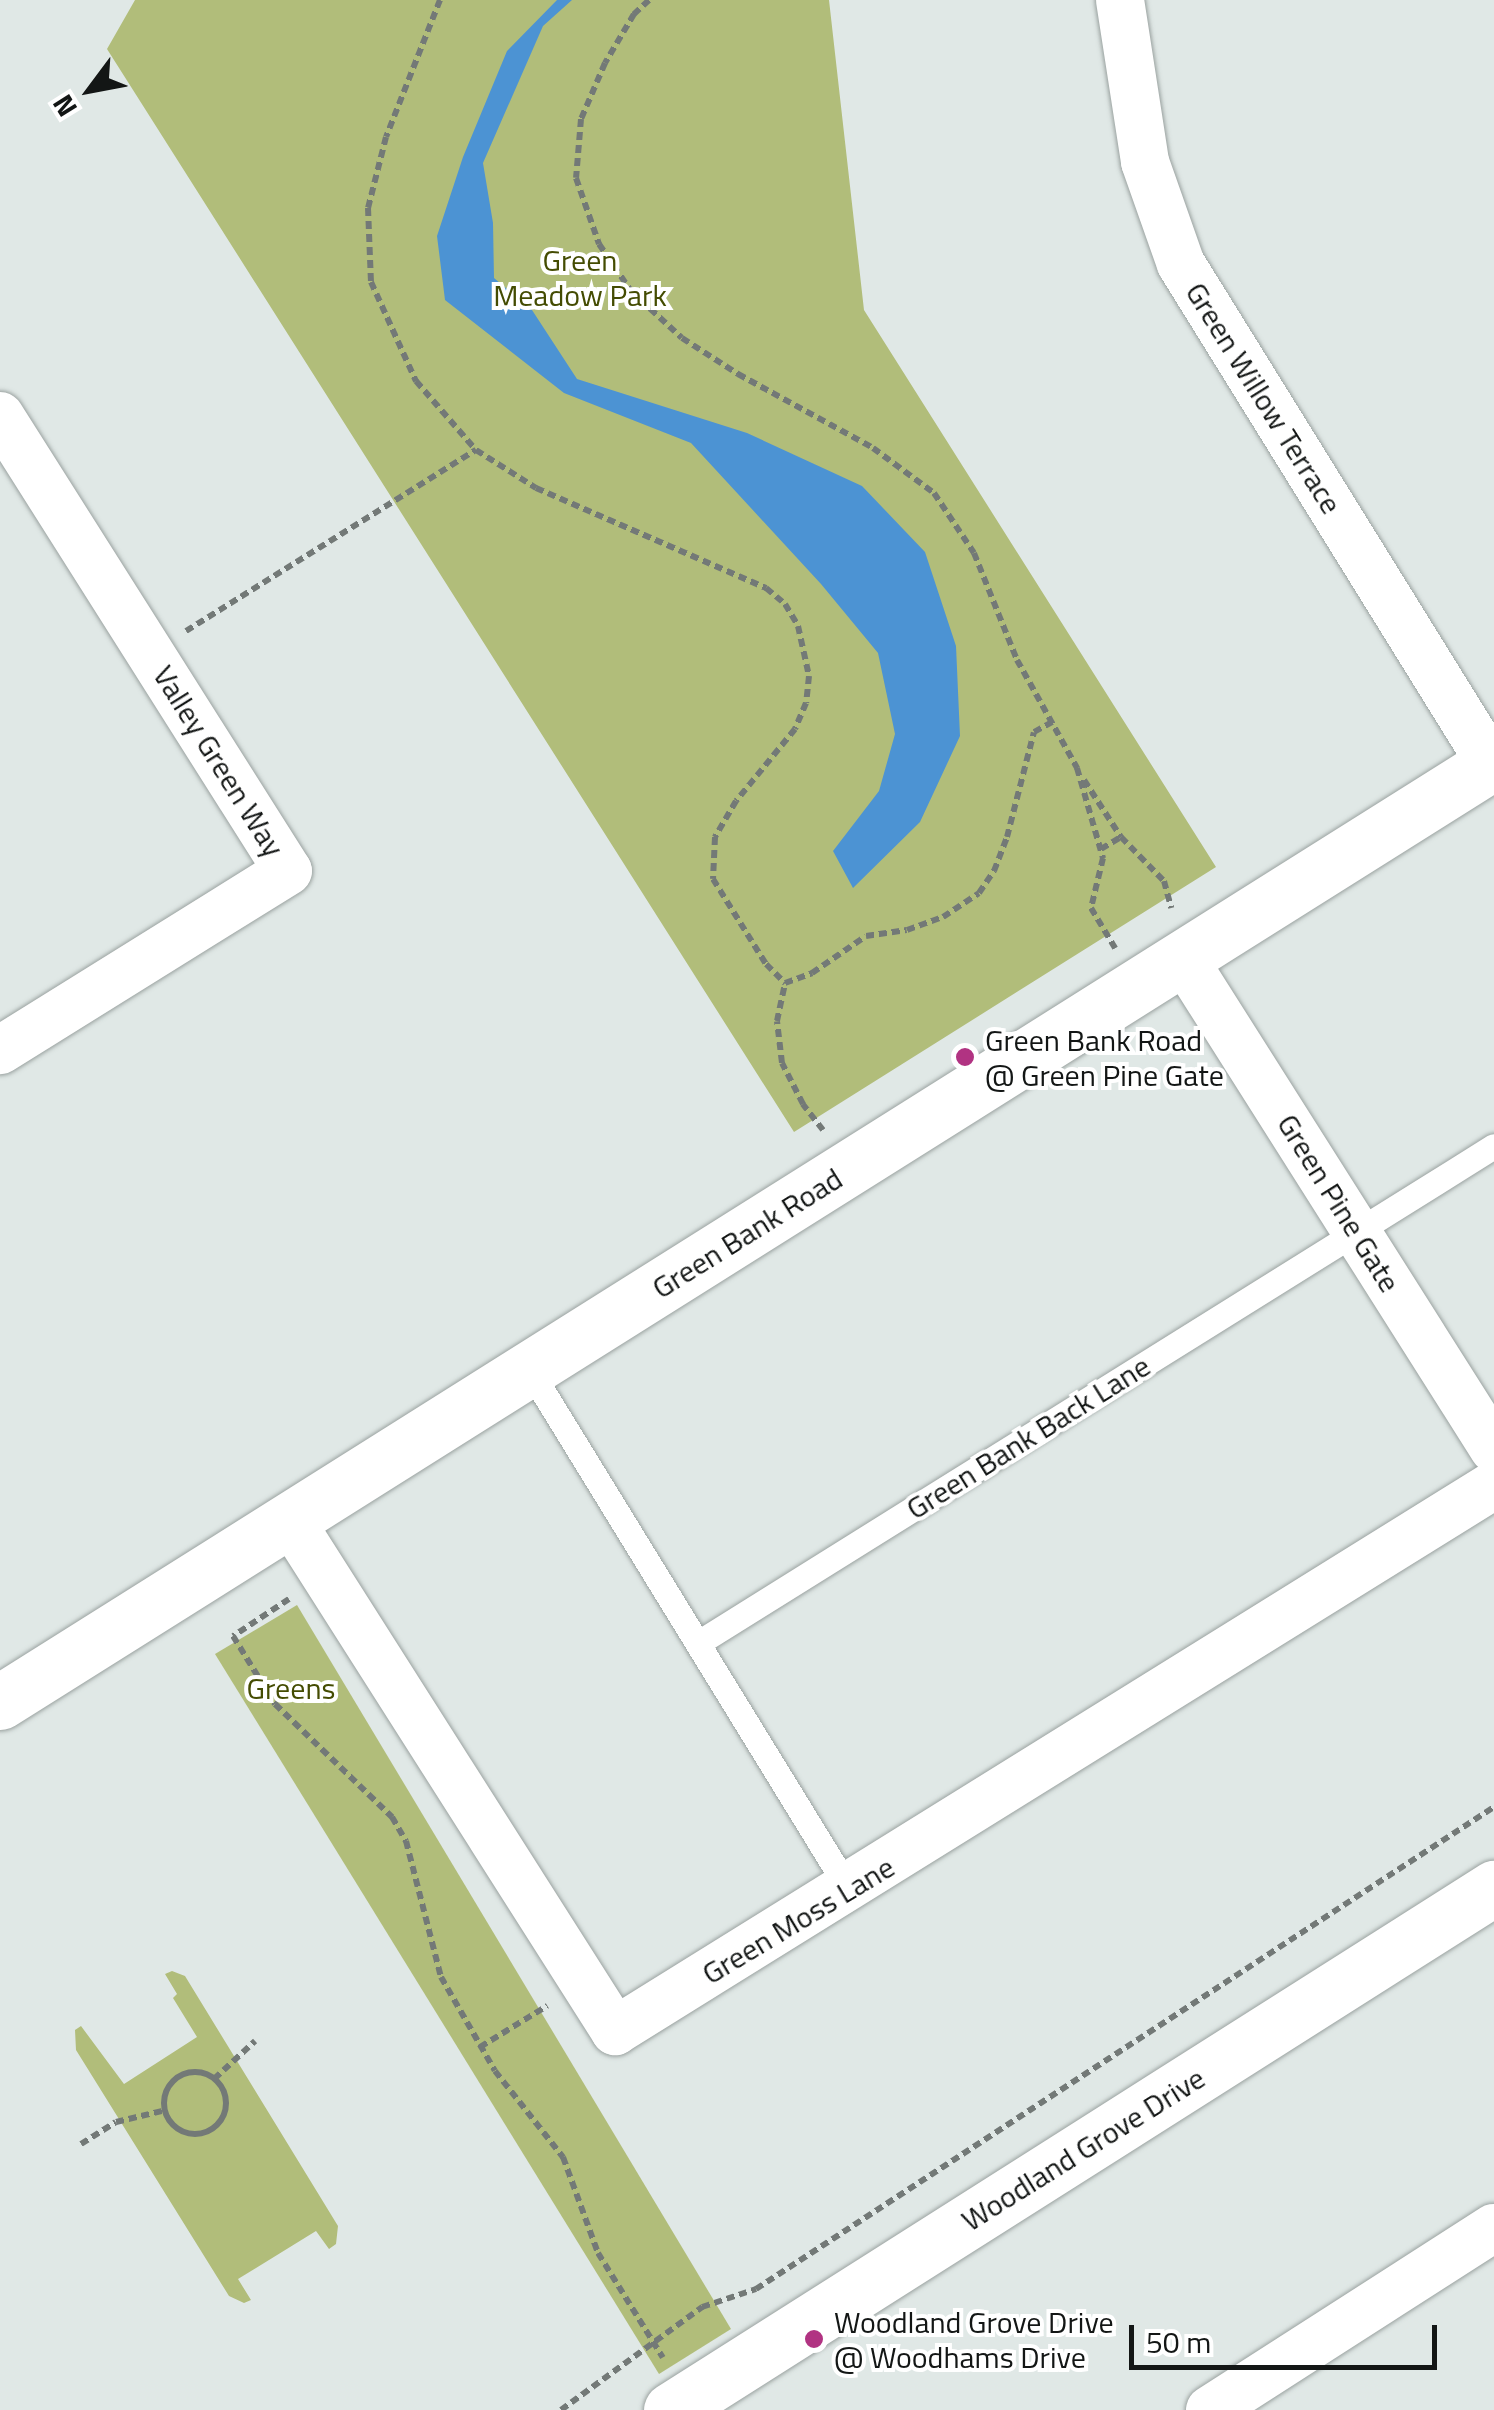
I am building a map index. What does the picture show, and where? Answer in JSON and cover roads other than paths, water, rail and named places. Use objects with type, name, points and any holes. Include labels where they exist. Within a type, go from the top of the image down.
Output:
[{"type":"street","name":"Green Willow Terrace","points":[[1120,0],[1145,162],[1181,264],[1492,763]]},
{"type":"street","name":"Valley Green Way","points":[[0,416],[288,871],[0,1050]]},
{"type":"street","name":"Green Bank Road","points":[[0,1702],[1492,763]]},
{"type":"street","name":"Green Pine Gate","points":[[1184,958],[1494,1448]]},
{"type":"street","name":"Green Moss Lane","points":[[290,1520],[615,2031],[849,1890],[1494,1485]]},
{"type":"street","name":"Woodland Grove Drive","points":[[671,2410],[744,2391],[1494,1888]]},
{"type":"street","points":[[1210,2410],[1494,2228]]},
{"type":"lane","name":"Green Bank Back Lane","points":[[698,1644],[1494,1146]]},
{"type":"lane","points":[[529,1369],[849,1890]]},
{"type":"water","points":[[557,0],[572,0],[543,26],[483,163],[493,223],[494,278],[532,310],[577,379],[747,433],[862,486],[925,552],[956,646],[960,736],[920,822],[853,888],[833,851],[879,791],[895,734],[878,653],[821,584],[691,443],[564,393],[445,300],[437,236],[463,157],[507,51]]},
{"type":"place","name":"Green Bank Road @ Green Pine Gate","points":[[965,1057]]},
{"type":"place","name":"Woodland Grove Drive @ Woodhams Drive","points":[[814,2339]]},
{"type":"park label","name":"Green Meadow Park","points":[[580,277]]},
{"type":"park label","name":"Greens","points":[[291,1688]]}]
